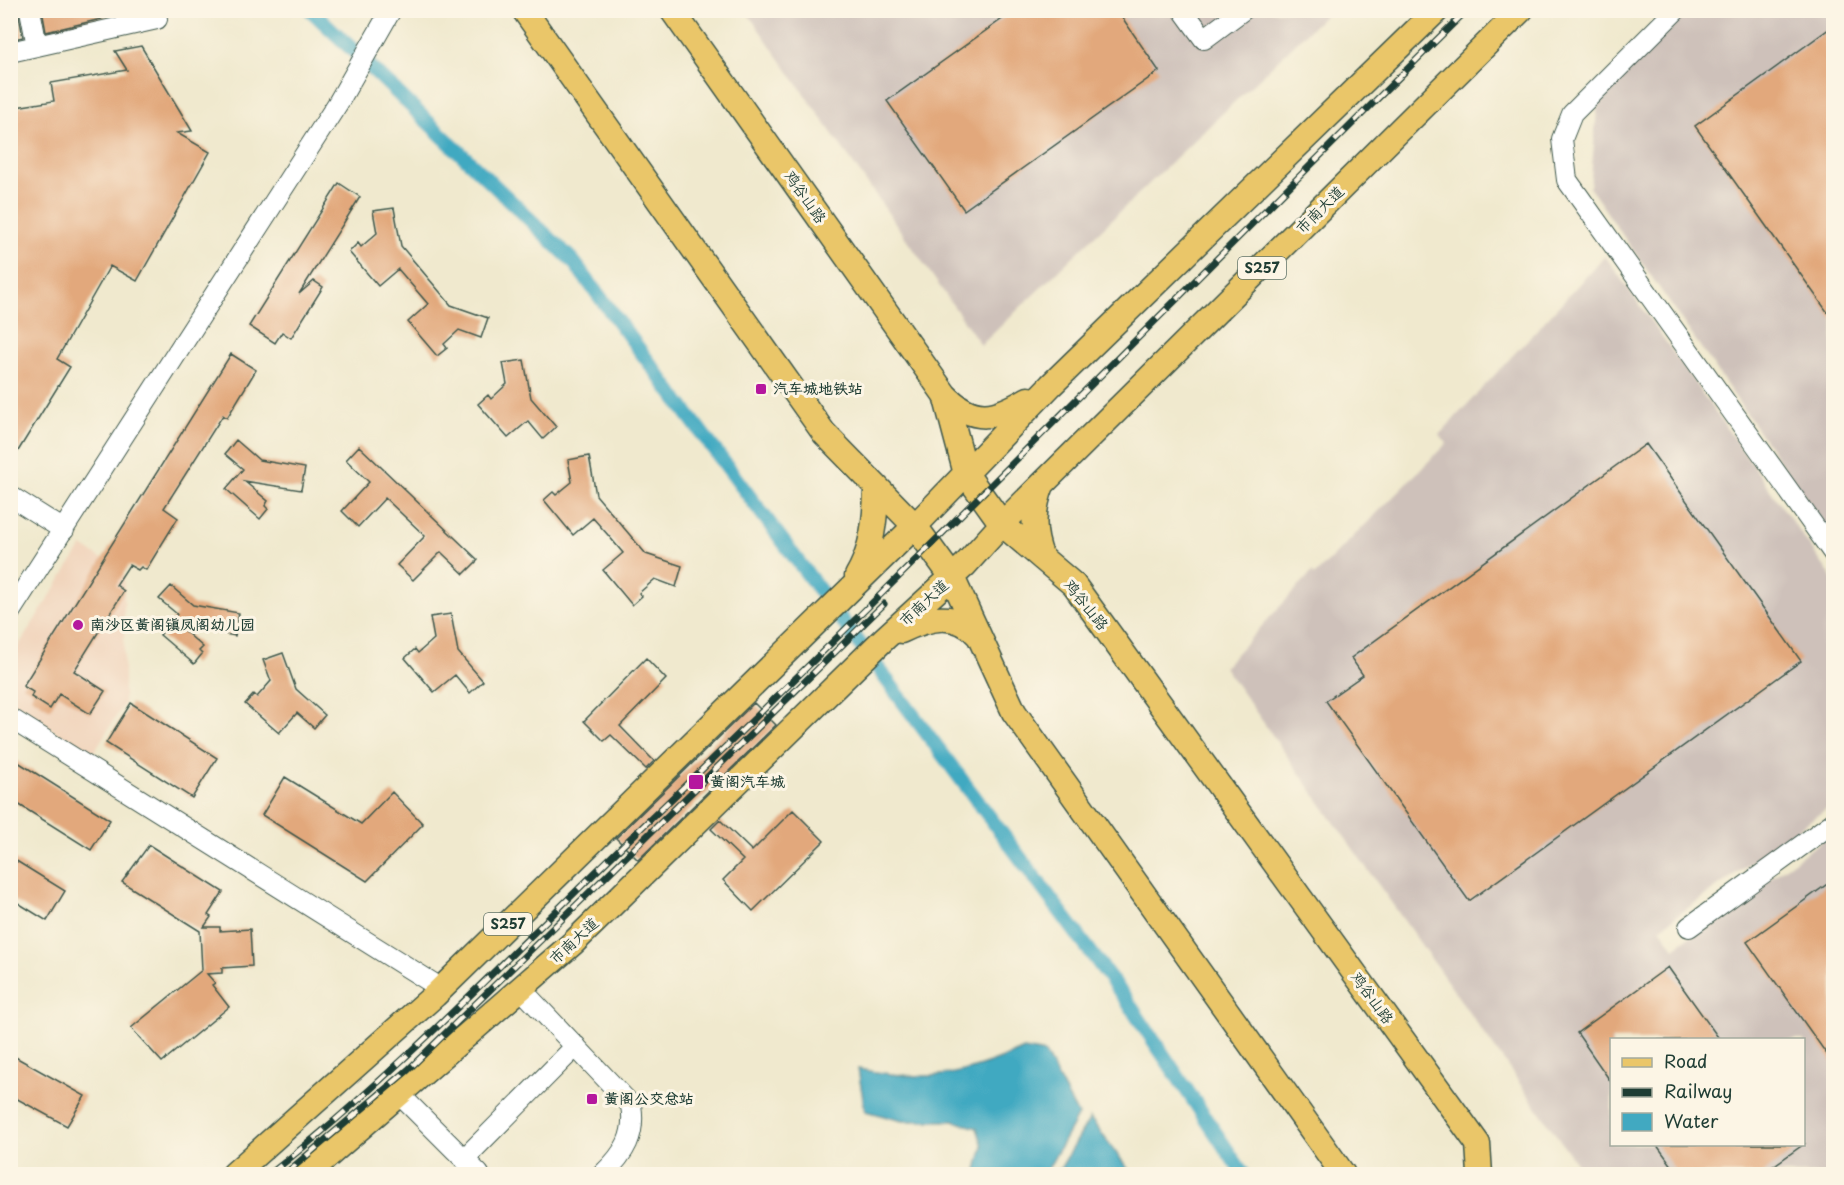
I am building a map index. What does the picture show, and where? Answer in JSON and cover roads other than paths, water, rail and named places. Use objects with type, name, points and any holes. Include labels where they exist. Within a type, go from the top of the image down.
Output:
[{"type":"main road","points":[[524,10],[824,433],[915,526],[952,577],[1014,712],[1343,1174]]},
{"type":"main road","name":"鸡谷山路","points":[[672,10],[945,395],[966,474],[1002,524],[1074,585],[1478,1144],[1480,1174]]},
{"type":"main road","name":"S257","points":[[234,1174],[284,1133],[442,988],[915,526],[1051,385],[1437,10]]},
{"type":"main road","name":"市南大道","points":[[307,1174],[573,943],[885,638],[952,577],[1002,524],[1521,10]]},
{"type":"main road","points":[[945,395],[966,412],[992,416],[1006,412],[1051,385]]},
{"type":"main road","points":[[1042,485],[1034,514],[1034,529],[1042,558]]},
{"type":"main road","points":[[847,592],[868,551],[873,528],[876,486]]},
{"type":"main road","points":[[885,638],[916,623],[945,617],[969,625],[983,645]]},
{"type":"street","points":[[30,10],[37,46]]},
{"type":"street","points":[[1184,10],[1204,39],[1243,10]]},
{"type":"street","points":[[1676,10],[1572,114],[1562,139],[1567,180],[1833,554]]},
{"type":"street","points":[[10,612],[338,103],[390,12]]},
{"type":"street","points":[[10,52],[157,19]]},
{"type":"street","points":[[10,496],[64,530]]},
{"type":"street","points":[[10,718],[442,988]]},
{"type":"street","points":[[1689,927],[1833,822]]},
{"type":"street","points":[[521,989],[631,1105],[634,1124],[628,1142],[603,1174]]},
{"type":"street","points":[[464,1159],[576,1046]]},
{"type":"street","points":[[399,1094],[479,1174]]},
{"type":"water","points":[[1024,1049],[1045,1053],[1078,1115],[1045,1174],[976,1174],[983,1146],[977,1128],[954,1121],[902,1121],[865,1111],[858,1069],[904,1075],[943,1075],[981,1066]]},
{"type":"water","points":[[1090,1118],[1132,1174],[1057,1174]]},
{"type":"waterway","points":[[311,10],[573,261],[1125,998],[1243,1174]]},
{"type":"railway","points":[[270,1174],[319,1134],[413,1050],[743,730],[1467,10]]},
{"type":"railway","points":[[285,1174],[408,1070],[884,604]]},
{"type":"place","name":"汽车城地铁站","points":[[761,389]]},
{"type":"place","name":"南沙区黄阁镇凤阁幼儿园","points":[[78,625]]},
{"type":"place","name":"黄阁汽车城","points":[[696,782]]},
{"type":"place","name":"黄阁公交总站","points":[[592,1099]]}]
